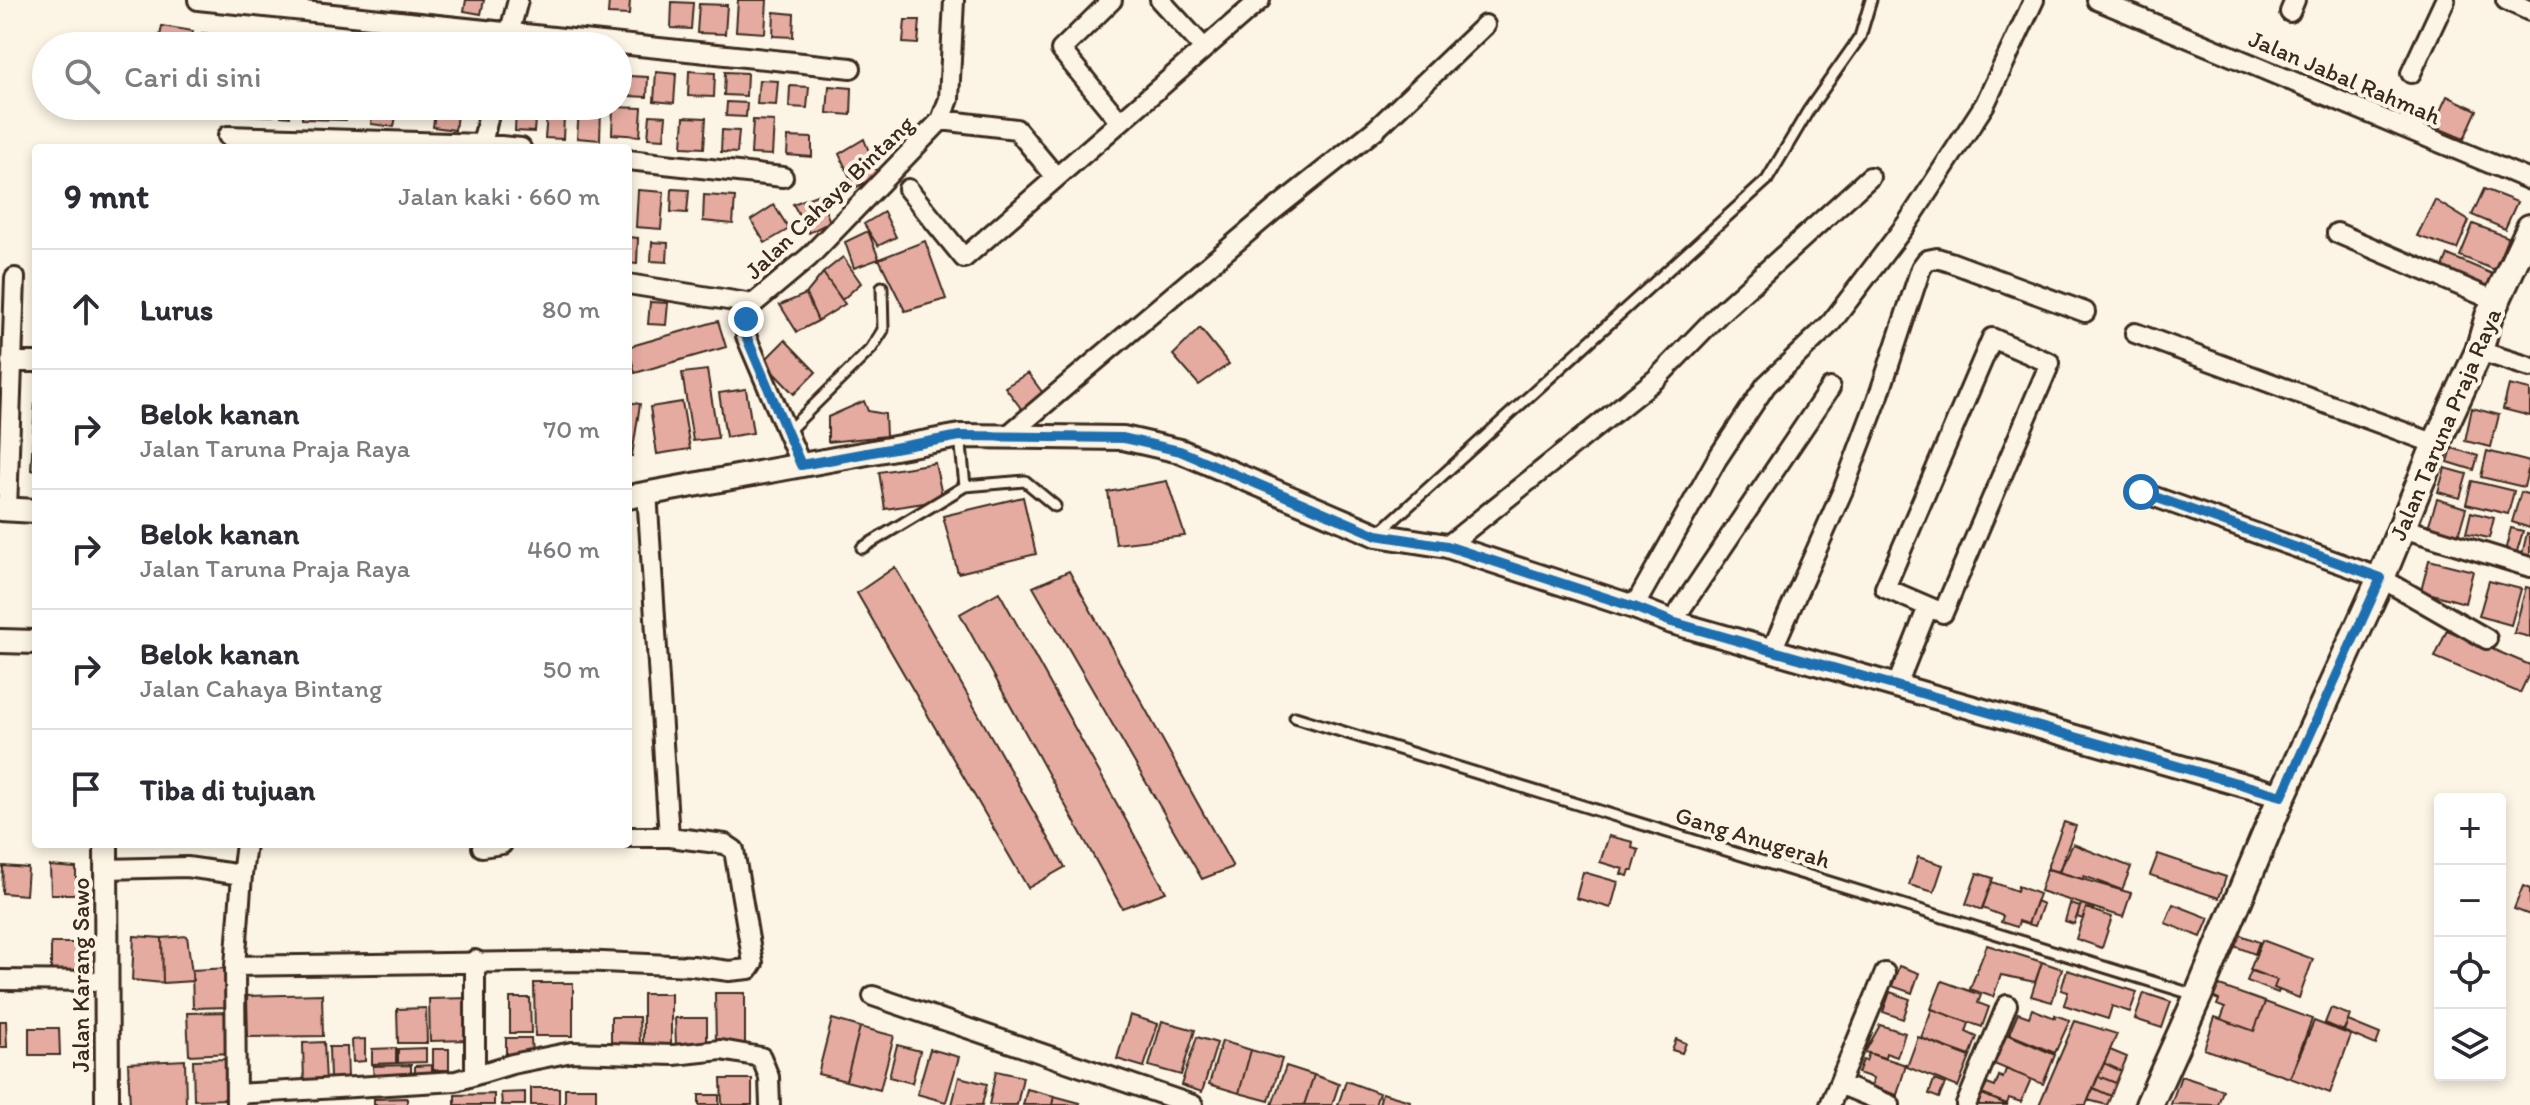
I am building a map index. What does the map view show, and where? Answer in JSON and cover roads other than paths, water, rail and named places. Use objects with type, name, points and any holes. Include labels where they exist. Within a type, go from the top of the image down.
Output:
[{"type":"main road","name":"Jalan Taruna Praja Raya","points":[[2149,1105],[2282,796],[2381,578],[2436,444],[2479,351],[2496,301],[2530,228]]},
{"type":"street","points":[[198,0],[452,32]]},
{"type":"street","points":[[510,32],[518,0]]},
{"type":"street","name":"Jalan Cahaya Bintang","points":[[801,465],[746,336],[746,319],[753,304],[809,257],[941,120],[949,99],[954,0]]},
{"type":"street","points":[[1112,0],[1061,50],[1120,122]]},
{"type":"street","points":[[1160,0],[1204,48]]},
{"type":"street","points":[[908,189],[964,258],[1260,0]]},
{"type":"street","points":[[1634,607],[1717,459],[1766,385],[1831,323],[1916,209],[1985,104],[2034,0]]},
{"type":"street","name":"Jalan Jabal Rahmah","points":[[2097,0],[2530,180]]},
{"type":"street","points":[[2411,73],[2445,0]]},
{"type":"street","points":[[2506,0],[2530,11]]},
{"type":"street","points":[[1007,436],[1274,210],[1376,129],[1485,25]]},
{"type":"street","points":[[632,49],[851,68]]},
{"type":"street","points":[[482,144],[488,120]]},
{"type":"street","points":[[941,120],[1016,129],[1056,177]]},
{"type":"street","points":[[228,136],[430,144]]},
{"type":"street","points":[[632,160],[783,177]]},
{"type":"street","points":[[1447,546],[1656,379],[1720,313],[1870,177]]},
{"type":"street","points":[[2337,233],[2496,301]]},
{"type":"street","points":[[1772,650],[1843,490],[1880,392],[1921,268],[1927,260],[1937,258],[1950,262],[2085,312]]},
{"type":"street","points":[[15,278],[4,509],[32,511]]},
{"type":"street","points":[[632,285],[753,304]]},
{"type":"street","points":[[2135,333],[2436,444]]},
{"type":"street","points":[[1992,338],[2050,363],[1943,613],[1928,607],[1885,588],[1992,338]]},
{"type":"street","points":[[2479,351],[2530,367]]},
{"type":"street","points":[[11,362],[32,362]]},
{"type":"street","points":[[1672,622],[1830,388]]},
{"type":"street","points":[[669,837],[637,495],[960,436],[1123,438],[1152,443],[1180,451],[1377,535],[1447,546],[1672,622],[2282,796]]},
{"type":"street","points":[[2141,492],[2381,578],[2487,639]]},
{"type":"street","points":[[2402,528],[2530,567]]},
{"type":"street","points":[[1897,685],[1928,607]]},
{"type":"street","points":[[0,641],[32,642]]},
{"type":"street","points":[[235,966],[475,960],[580,961],[693,966],[729,971],[749,969],[753,963],[734,850],[725,844],[669,837],[632,837]]},
{"type":"street","name":"Jalan Karang Sawo","points":[[106,848],[107,1105]]},
{"type":"street","points":[[245,848],[235,966],[236,1100],[456,1081],[572,1052],[674,1055],[721,1050],[761,1057],[769,1077],[770,1105]]},
{"type":"street","points":[[105,869],[187,867],[242,875]]},
{"type":"street","points":[[475,960],[475,1074]]},
{"type":"street","points":[[1830,1105],[1885,973]]},
{"type":"street","points":[[0,980],[106,981]]},
{"type":"street","points":[[873,996],[1193,1105]]},
{"type":"street","points":[[1966,1105],[2007,1005]]},
{"type":"street","points":[[1839,1084],[1890,1105]]},
{"type":"lane","points":[[1377,535],[1767,180],[1808,111],[1860,37],[1871,0]]},
{"type":"lane","points":[[786,433],[871,349],[883,330],[882,287]]},
{"type":"lane","points":[[960,436],[965,486]]},
{"type":"lane","points":[[862,548],[965,486],[1025,481],[1055,506]]},
{"type":"lane","name":"Gang Anugerah","points":[[1295,717],[2198,996]]}]
